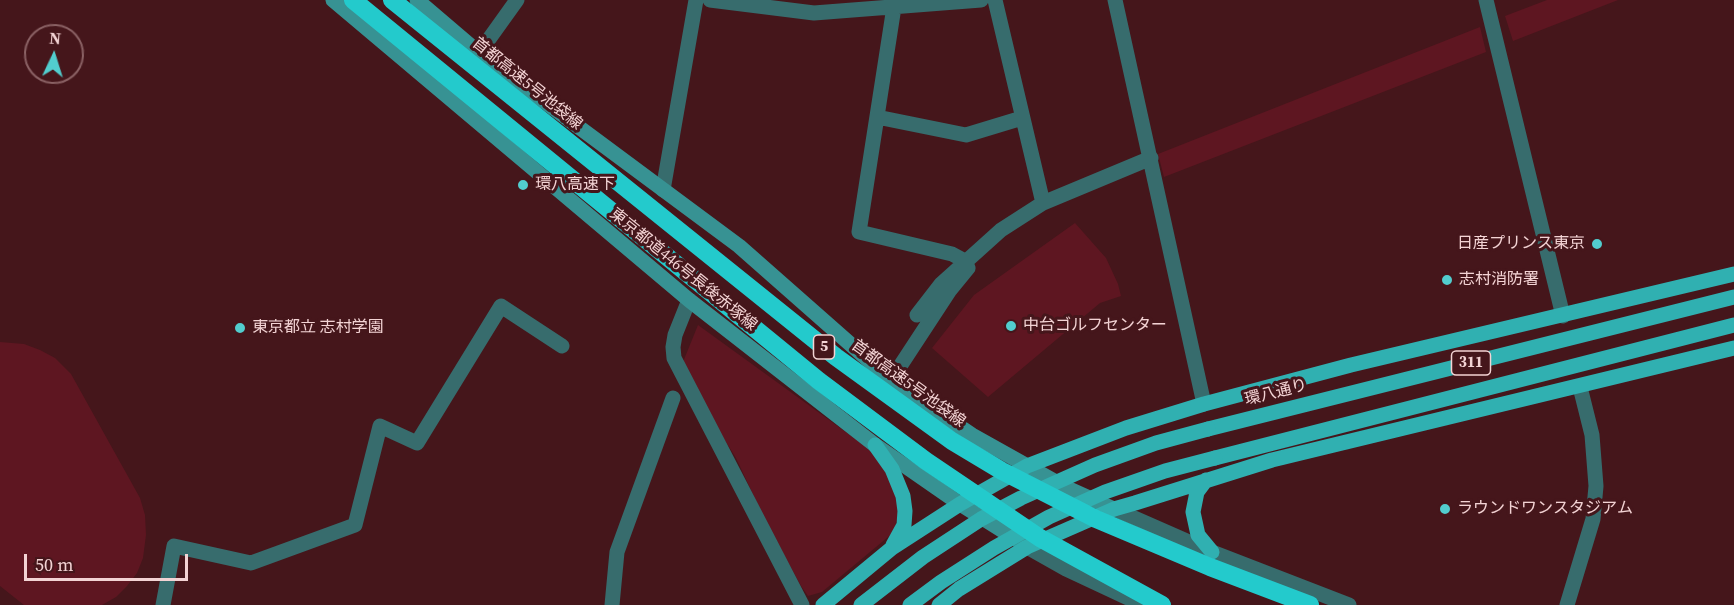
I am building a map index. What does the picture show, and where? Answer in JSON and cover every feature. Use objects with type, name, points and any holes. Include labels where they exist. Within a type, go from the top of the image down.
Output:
[{"type":"highway","name":"5","points":[[353,0],[810,373],[926,461],[1040,538],[1162,605]]},
{"type":"highway","name":"首都高速5号池袋線","points":[[392,0],[836,357],[952,441],[1032,487],[1096,519],[1210,567],[1310,605]]},
{"type":"main road","name":"東京都道446号長後赤塚線","points":[[333,0],[689,300],[875,445],[1027,547]]},
{"type":"main road","points":[[417,0],[479,53],[739,246],[891,380],[972,435],[1065,487],[1114,509]]},
{"type":"main road","points":[[823,605],[892,548],[960,504],[1027,466],[1126,428],[1204,404],[1351,365],[1734,274]]},
{"type":"main road","name":"環八通り","points":[[861,605],[923,557],[981,519],[1056,482],[1146,447],[1734,297]]},
{"type":"main road","name":"311","points":[[910,605],[985,554],[1049,517],[1106,492],[1165,471],[1728,326]]},
{"type":"main road","points":[[939,605],[959,589],[1027,547],[1114,509],[1283,458],[1734,348]]},
{"type":"main road","points":[[875,445],[892,469],[903,496],[904,525],[892,548]]},
{"type":"main road","points":[[1206,480],[1197,492],[1194,512],[1198,535],[1212,552]]},
{"type":"street","points":[[479,53],[517,0]]},
{"type":"street","points":[[663,190],[696,0]]},
{"type":"street","points":[[710,0],[813,13],[981,0]]},
{"type":"street","points":[[994,0],[1043,203]]},
{"type":"street","points":[[1115,0],[1204,404]]},
{"type":"street","points":[[1486,0],[1563,316]]},
{"type":"street","points":[[891,380],[950,290],[968,268],[965,261],[952,254],[859,232],[894,7]]},
{"type":"street","points":[[877,117],[966,135],[1023,118]]},
{"type":"street","points":[[917,315],[941,284],[1001,230],[1043,203],[1151,158]]},
{"type":"street","points":[[689,300],[675,335],[674,358],[802,605]]},
{"type":"street","points":[[163,605],[174,546],[251,563],[354,525],[380,426],[417,443],[501,306],[562,345]]},
{"type":"street","points":[[1567,605],[1593,519],[1596,486],[1592,435],[1580,387]]},
{"type":"street","points":[[608,605],[617,552],[673,399]]},
{"type":"street","points":[[1114,509],[1212,552],[1349,605]]},
{"type":"street","points":[[1027,547],[1076,574],[1143,605]]},
{"type":"shaded area","points":[[1547,0],[1618,0],[1513,41],[1505,16]]},
{"type":"shaded area","points":[[1480,27],[1486,52],[1164,177],[1158,154]]},
{"type":"shaded area","name":"中台ゴルフセンター","points":[[1075,223],[1106,258],[1121,296],[1100,303],[988,397],[932,348],[974,295]]},
{"type":"shaded area","points":[[698,325],[872,451],[897,488],[899,511],[894,532],[822,592],[808,596],[801,586],[766,522],[736,458],[699,399],[683,362]]},
{"type":"shaded area","points":[[0,342],[24,344],[40,350],[55,358],[71,374],[140,498],[145,515],[146,535],[143,558],[137,573],[127,586],[116,597],[102,605],[24,605],[0,586]]},
{"type":"place","name":"環八高速下","points":[[523,185]]},
{"type":"place","name":"日産プリンス東京","points":[[1597,244]]},
{"type":"place","name":"志村消防署","points":[[1447,280]]},
{"type":"place","name":"中台ゴルフセンター","points":[[1011,326]]},
{"type":"place","name":"東京都立 志村学園","points":[[240,328]]},
{"type":"place","name":"ラウンドワンスタジアム","points":[[1445,509]]}]
